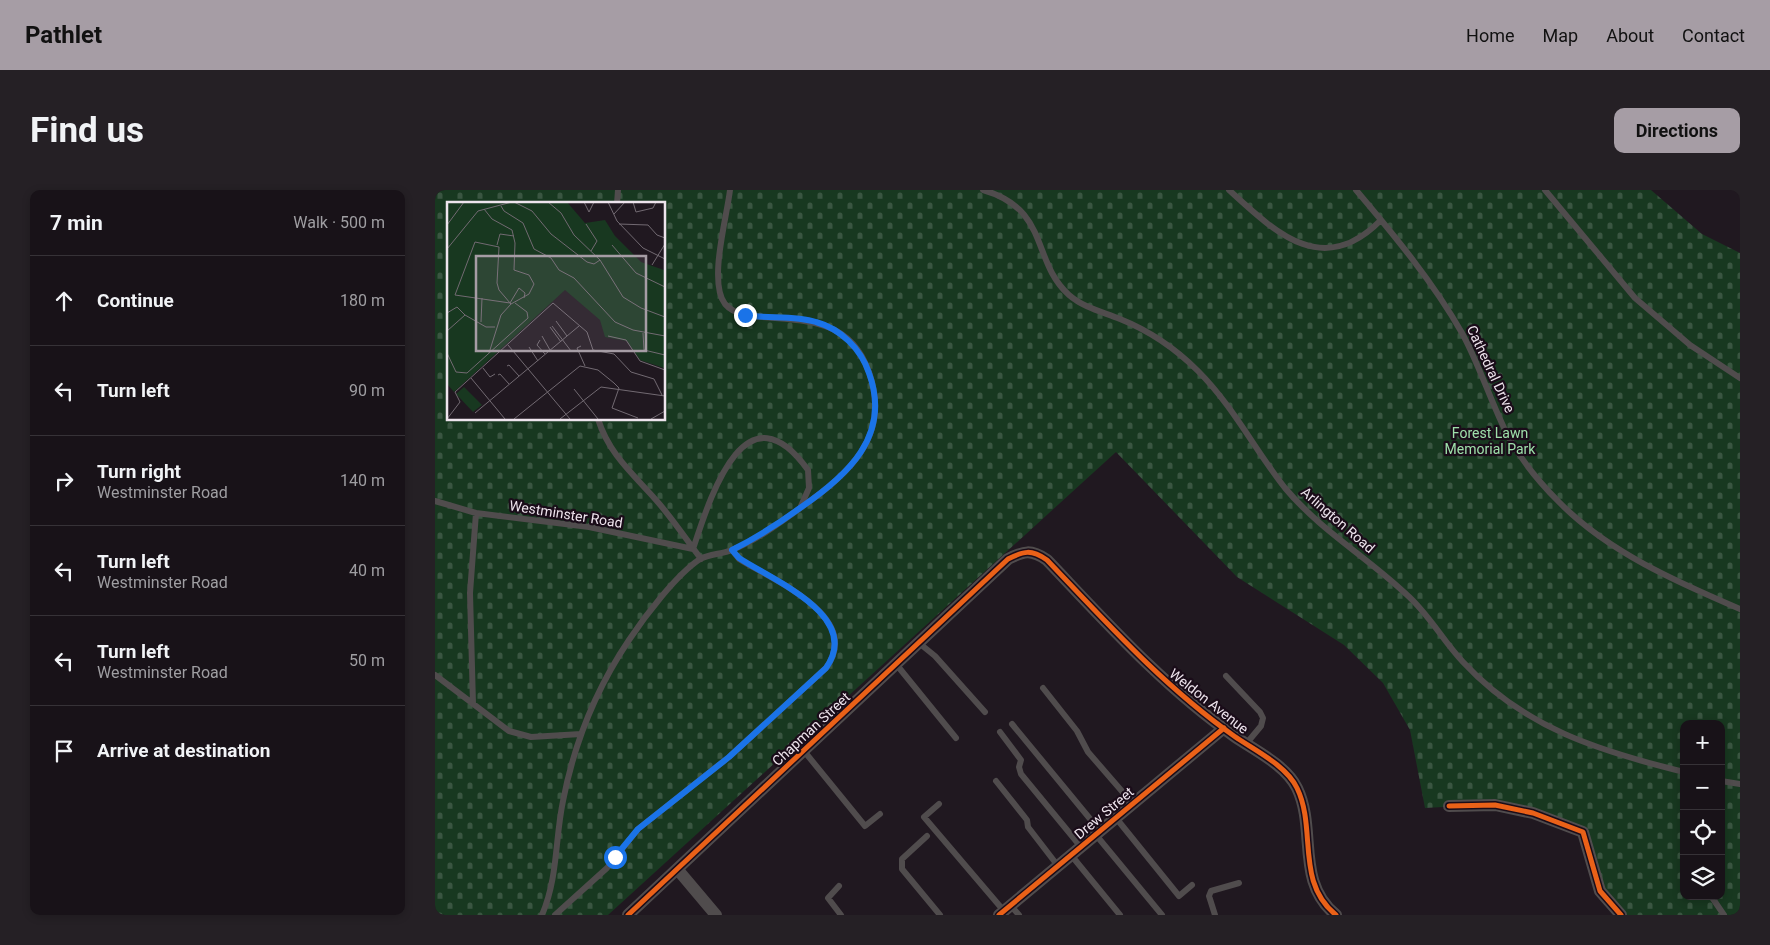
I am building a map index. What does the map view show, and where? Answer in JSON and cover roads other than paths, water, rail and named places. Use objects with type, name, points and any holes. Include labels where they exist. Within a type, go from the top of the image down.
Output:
[{"type":"street","name":"Weldon Avenue","points":[[1008,559],[1025,550],[1036,552],[1047,560],[1149,667],[1224,728],[1282,769],[1297,788],[1304,812],[1307,859],[1316,889],[1329,910],[1336,915]]},
{"type":"street","name":"Chapman Street","points":[[628,915],[1008,559]]},
{"type":"street","name":"Drew Street","points":[[1008,912],[1058,866],[1224,728]]},
{"type":"street","points":[[1449,806],[1495,805],[1533,812],[1583,832],[1601,891],[1621,915]]},
{"type":"street","points":[[678,870],[716,915]]},
{"type":"lane","points":[[542,915],[554,880],[563,801],[581,734],[602,687],[628,642],[652,608],[701,558],[732,550],[771,528],[800,508],[839,478],[862,453],[869,439],[874,419],[873,384],[868,370],[857,351],[847,339],[832,328],[806,320],[745,315],[736,313],[725,304],[719,287],[718,275],[730,190]]},
{"type":"lane","name":"Arlington Road","points":[[983,190],[1010,202],[1029,221],[1053,274],[1063,290],[1072,298],[1080,304],[1121,319],[1154,336],[1198,371],[1216,390],[1284,487],[1304,510],[1409,596],[1428,616],[1462,662],[1500,697],[1541,724],[1565,735],[1608,751],[1680,771]]},
{"type":"lane","points":[[1229,190],[1275,230],[1309,247],[1340,247],[1351,243],[1365,236],[1381,220]]},
{"type":"lane","name":"Cathedral Drive","points":[[1356,190],[1447,308],[1475,358],[1509,438],[1557,501],[1603,539],[1695,590],[1740,609]]},
{"type":"lane","points":[[1545,190],[1635,298],[1690,345],[1740,378]]},
{"type":"lane","points":[[598,420],[606,440],[619,461],[656,500],[701,558]]},
{"type":"lane","points":[[693,549],[705,514],[720,480],[738,452],[748,442],[758,437],[768,436],[777,440],[808,470],[809,488],[800,508]]},
{"type":"lane","name":"Westminster Road","points":[[435,501],[476,513],[589,528],[693,549]]},
{"type":"lane","points":[[473,704],[470,593],[476,513]]},
{"type":"lane","points":[[555,915],[607,868],[638,829],[734,752],[826,668],[834,656],[835,638],[824,616],[797,593],[739,558],[732,550]]},
{"type":"lane","points":[[919,643],[935,656],[985,712]]},
{"type":"lane","points":[[896,664],[956,738]]},
{"type":"lane","points":[[435,675],[509,731],[519,735],[550,738],[581,734]]},
{"type":"lane","points":[[1226,676],[1260,712],[1263,718],[1261,726],[1246,744]]},
{"type":"lane","points":[[1043,688],[1077,731],[1088,752],[1133,804]]},
{"type":"lane","points":[[1012,724],[1091,820],[1095,835],[1162,915]]},
{"type":"lane","points":[[1000,732],[1021,760],[1019,767],[1021,774],[1120,915]]},
{"type":"lane","points":[[804,751],[865,826],[880,814]]},
{"type":"lane","points":[[996,781],[1027,820],[1028,827],[1058,866]]},
{"type":"lane","points":[[1725,782],[1740,784]]},
{"type":"lane","points":[[939,804],[924,817],[1008,912]]},
{"type":"lane","points":[[1116,818],[1179,896],[1192,886]]},
{"type":"lane","points":[[927,836],[902,859],[901,864],[902,869],[939,915]]},
{"type":"lane","points":[[1215,915],[1209,896],[1211,891],[1239,883]]},
{"type":"lane","points":[[839,886],[828,898],[841,915]]},
{"type":"lane","points":[[1714,900],[1724,915]]},
{"type":"park label","name":"Forest Lawn Memorial Park","points":[[1490,442]]}]
